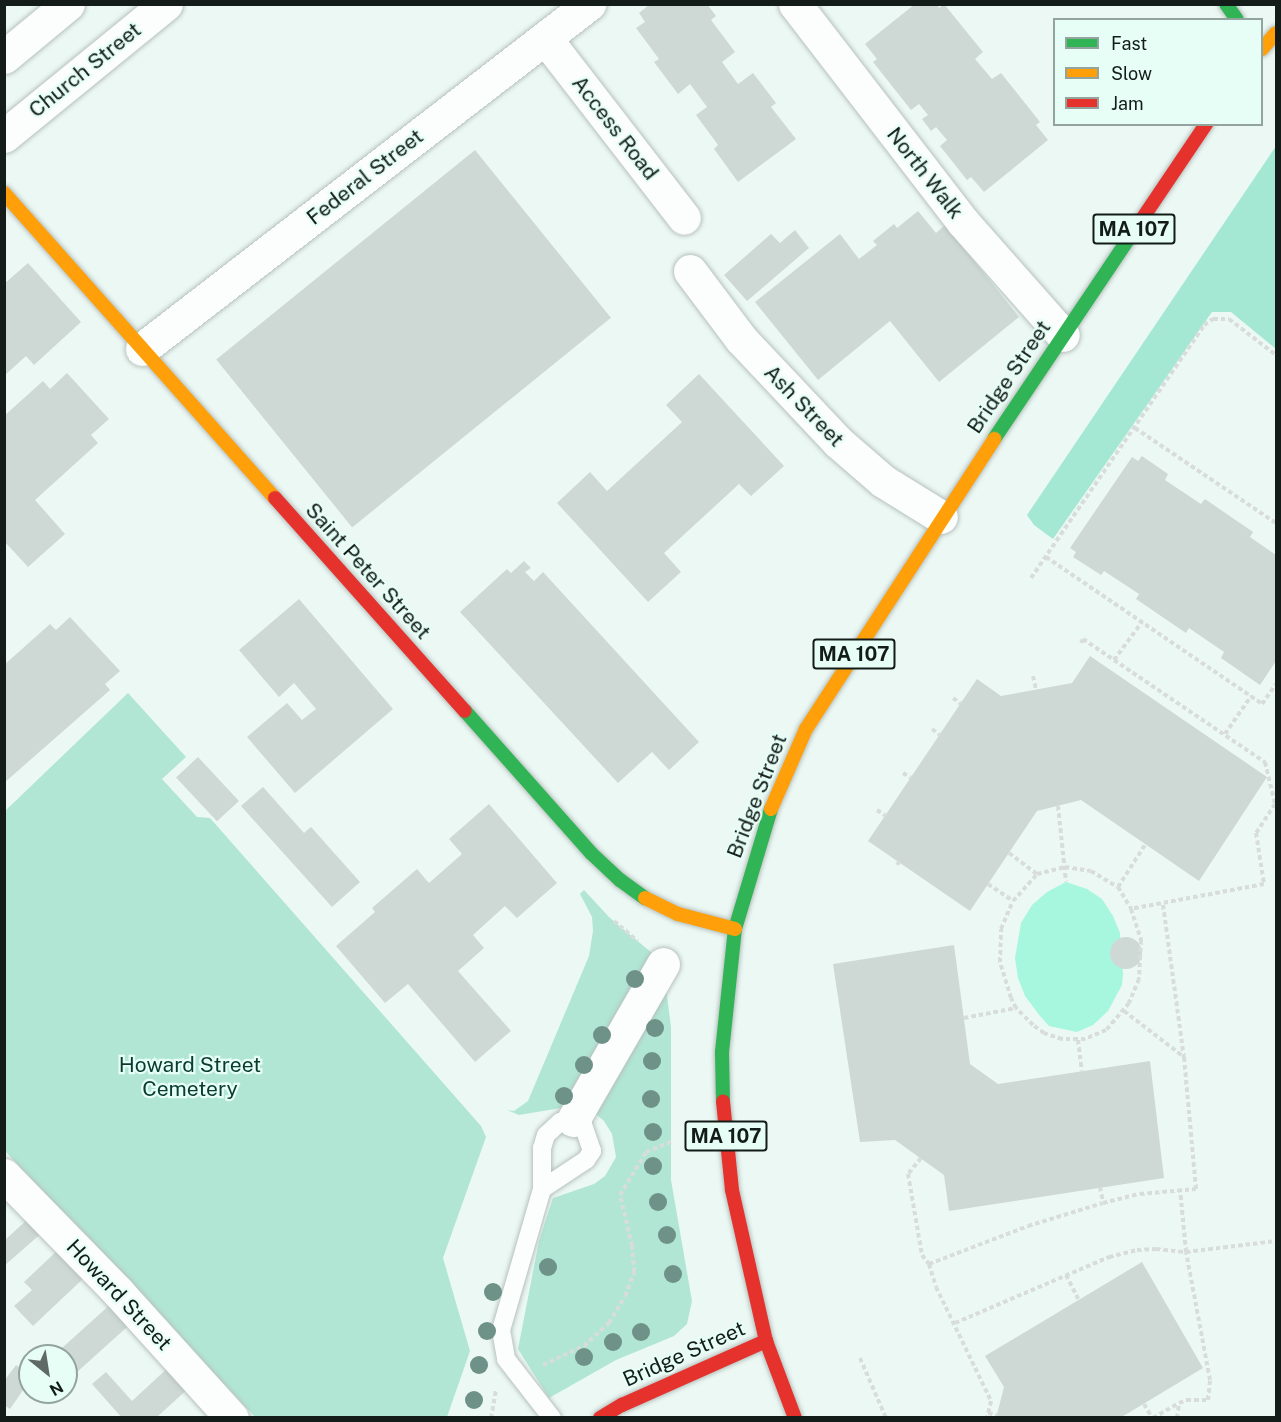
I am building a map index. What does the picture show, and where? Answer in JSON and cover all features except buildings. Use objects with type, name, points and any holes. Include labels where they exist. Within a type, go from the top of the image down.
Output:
[{"type":"main road","points":[[1226,4],[1236,18]]},
{"type":"main road","points":[[1263,48],[1276,33]]},
{"type":"main road","name":"Bridge Street","points":[[600,1418],[622,1405],[766,1341],[749,1275],[732,1190],[724,1119],[722,1052],[735,929],[768,815],[806,729],[941,518],[1205,126]]},
{"type":"main road","name":"Saint Peter Street","points":[[4,193],[591,853],[620,880],[648,900],[678,914],[735,929]]},
{"type":"main road","name":"MA 107","points":[[766,1341],[795,1418]]},
{"type":"street","points":[[4,57],[68,4]]},
{"type":"street","name":"Church Street","points":[[4,136],[166,4]]},
{"type":"street","name":"Federal Street","points":[[142,349],[589,4]]},
{"type":"street","name":"North Walk","points":[[795,4],[962,221],[1063,335]]},
{"type":"street","name":"Access Road","points":[[545,38],[684,218]]},
{"type":"street","name":"Ash Street","points":[[690,271],[747,347],[838,442],[883,481],[941,518]]},
{"type":"street","points":[[573,1120],[663,964]]},
{"type":"street","name":"Howard Street","points":[[4,1175],[118,1292],[232,1418]]},
{"type":"lane","points":[[542,1189],[586,1160],[592,1151],[583,1125],[573,1120],[560,1122],[546,1135],[542,1148],[542,1189],[501,1330],[506,1359],[552,1418]]},
{"type":"path","points":[[1031,578],[1204,326],[1214,320],[1229,319],[1276,355]]},
{"type":"path","points":[[1135,428],[1276,523]]},
{"type":"path","points":[[1046,557],[1262,704],[1276,684]]},
{"type":"path","points":[[1114,660],[1142,622]]},
{"type":"path","points":[[1081,643],[1083,639],[1265,762],[1275,804],[1256,833],[1264,885],[1131,909]]},
{"type":"path","points":[[1033,676],[1036,690]]},
{"type":"path","points":[[1225,734],[1251,696]]},
{"type":"path","points":[[953,698],[960,704]]},
{"type":"path","points":[[932,729],[940,735]]},
{"type":"path","points":[[903,773],[911,778]]},
{"type":"path","points":[[1058,806],[1066,882]]},
{"type":"path","points":[[877,810],[886,816]]},
{"type":"path","points":[[1118,887],[1145,845]]},
{"type":"path","points":[[1009,853],[1037,874]]},
{"type":"path","points":[[1065,867],[1091,871],[1118,887],[1131,909],[1141,940],[1140,969],[1136,988],[1124,1011],[1106,1030],[1095,1036],[1078,1040],[1062,1039],[1044,1033],[1016,1008],[1005,986],[999,955],[1001,929],[1013,901],[1037,874],[1065,867]]},
{"type":"path","points":[[988,884],[1013,901]]},
{"type":"path","points":[[929,1264],[1028,1226],[1103,1203],[1140,1194],[1196,1189],[1184,1058],[1163,904]]},
{"type":"path","points":[[964,1018],[1016,1008]]},
{"type":"path","points":[[1124,1011],[1184,1058]]},
{"type":"path","points":[[1078,1040],[1082,1071]]},
{"type":"path","points":[[539,1366],[584,1346],[609,1323],[625,1296],[634,1272],[632,1246],[620,1195],[646,1152],[671,1142]]},
{"type":"path","points":[[921,1158],[908,1174],[922,1255],[929,1264],[936,1287],[991,1401],[988,1415],[997,1414]]},
{"type":"path","points":[[1100,1188],[1103,1203]]},
{"type":"path","points":[[1144,1404],[1152,1418],[1187,1400],[1208,1400],[1210,1380],[1186,1252],[1180,1189]]},
{"type":"path","points":[[955,1323],[1109,1257],[1137,1250],[1163,1249],[1186,1252],[1276,1240]]},
{"type":"path","points":[[1066,1275],[1079,1300]]},
{"type":"path","points":[[860,1358],[886,1418]]},
{"type":"path","points":[[1178,1418],[1179,1403]]},
{"type":"green space","name":"Howard Street Cemetery","points":[[128,693],[186,757],[162,779],[197,817],[210,818],[481,1126],[486,1137],[443,1258],[470,1351],[447,1417],[255,1417],[5,1151],[5,811]]},
{"type":"green space","points":[[584,890],[609,917],[659,959],[573,1106],[519,1115],[507,1110],[514,1111],[528,1101],[589,956],[593,931],[592,917],[580,894]]},
{"type":"green space","points":[[663,964],[671,1027],[671,1180],[692,1301],[687,1324],[674,1336],[616,1360],[549,1398],[518,1349],[539,1241],[553,1198],[594,1184],[605,1176],[616,1157],[612,1134],[604,1121],[583,1103]]},
{"type":"shaded area","points":[[1276,146],[1276,349],[1231,312],[1212,312],[1053,539],[1034,525],[1027,515]]},
{"type":"shaded area","points":[[1066,882],[1087,889],[1102,899],[1120,933],[1122,985],[1108,1011],[1093,1025],[1077,1032],[1049,1026],[1040,1016],[1025,996],[1018,978],[1015,958],[1021,923],[1032,905],[1047,892]]},
{"type":"traffic: fast","points":[[1226,4],[1236,18]]},
{"type":"traffic: fast","points":[[994,439],[1142,219]]},
{"type":"traffic: fast","points":[[465,711],[591,853],[620,880],[645,898]]},
{"type":"traffic: fast","points":[[723,1101],[722,1052],[735,929],[771,809]]},
{"type":"traffic: slow","points":[[1263,48],[1276,33]]},
{"type":"traffic: slow","points":[[4,193],[275,498]]},
{"type":"traffic: slow","points":[[771,809],[806,729],[994,439]]},
{"type":"traffic: slow","points":[[645,898],[678,914],[735,929]]},
{"type":"traffic: jam","points":[[1142,219],[1205,126]]},
{"type":"traffic: jam","points":[[275,498],[465,711]]},
{"type":"traffic: jam","points":[[600,1418],[622,1405],[766,1341],[732,1190],[723,1101]]},
{"type":"traffic: jam","points":[[766,1341],[795,1418]]}]
